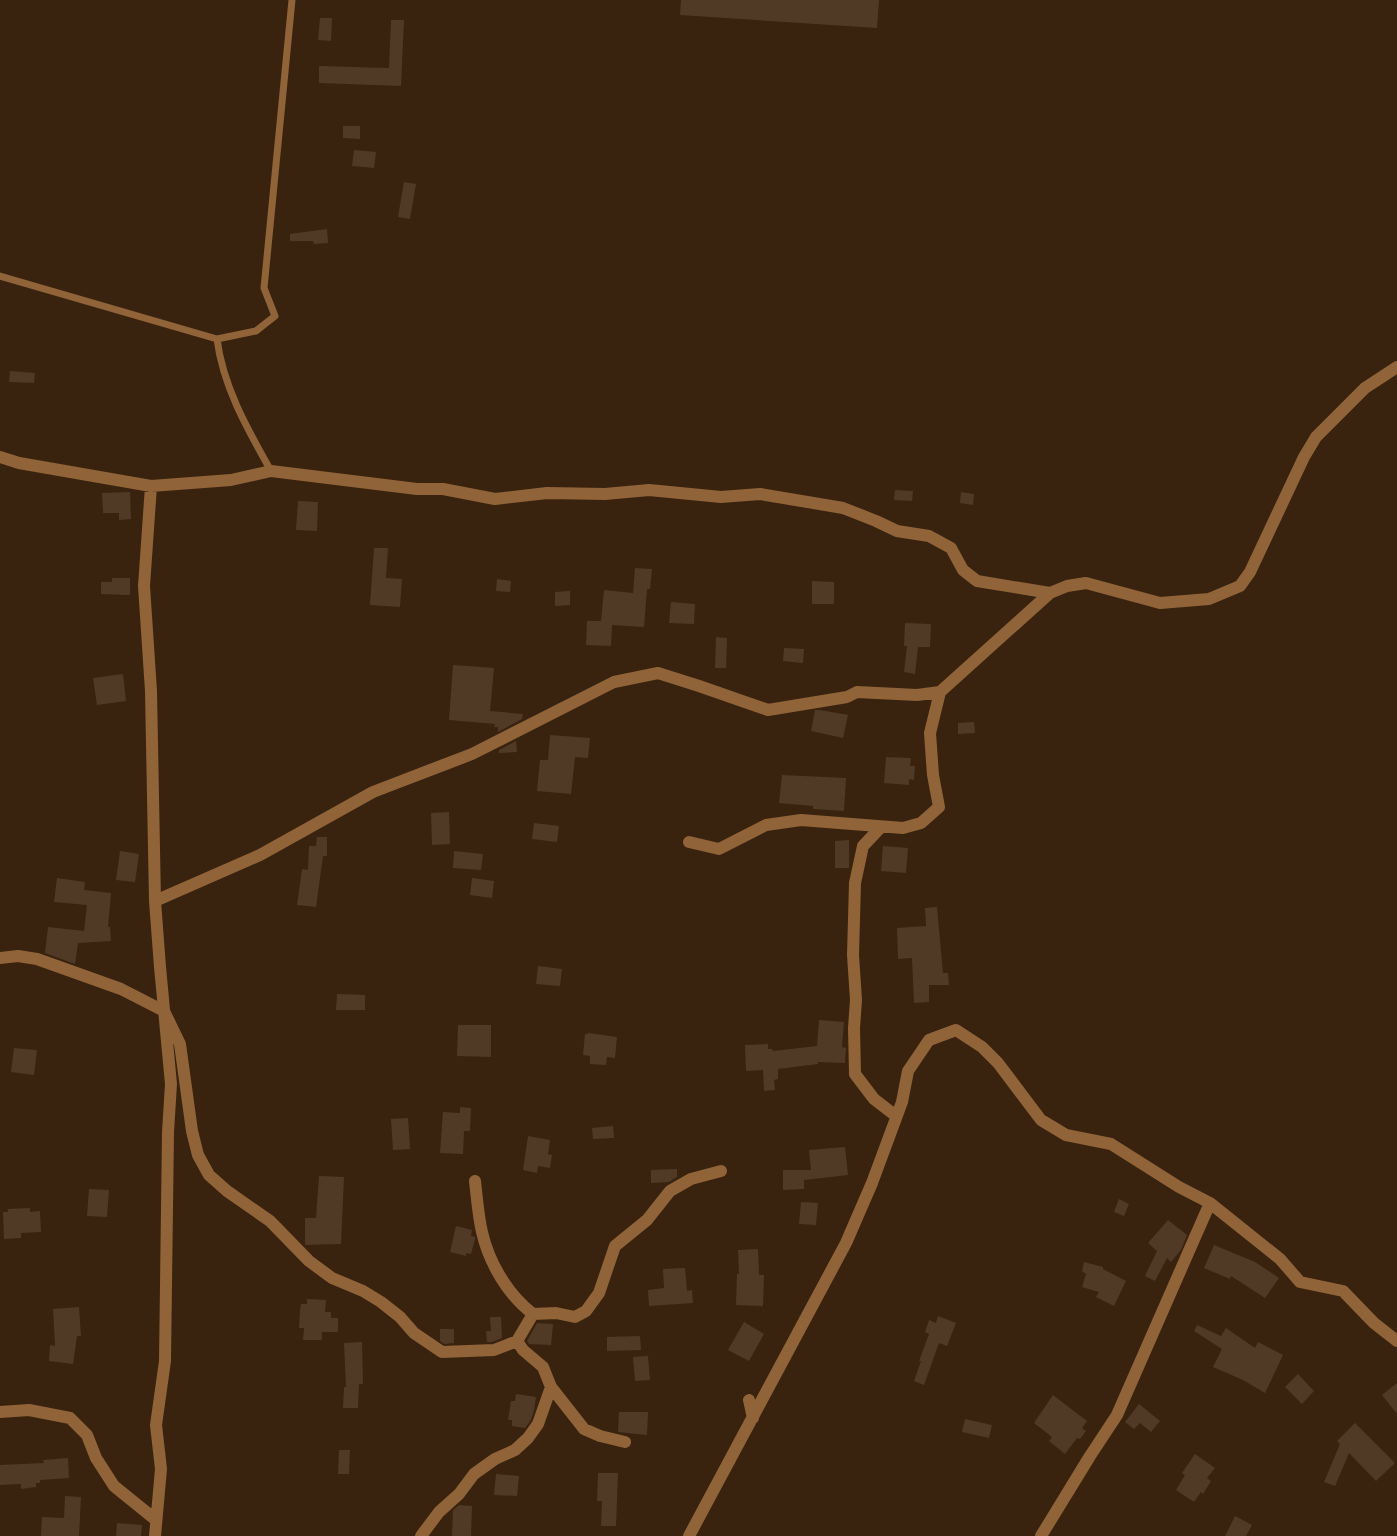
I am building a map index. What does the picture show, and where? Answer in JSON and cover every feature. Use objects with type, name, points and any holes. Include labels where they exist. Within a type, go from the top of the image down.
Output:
[{"type":"street","points":[[688,842],[719,848],[766,825],[801,820],[903,828],[921,823],[939,807],[933,774],[930,733],[940,692],[1050,593],[1067,586],[1086,583],[1160,602],[1209,600],[1240,586],[1250,572],[1292,483],[1316,438],[1365,388],[1397,367]]},
{"type":"street","points":[[0,457],[19,463],[151,486],[231,480],[271,471],[417,489],[443,489],[495,499],[548,493],[606,494],[649,490],[721,497],[760,494],[843,508],[897,531],[929,536],[951,548],[963,570],[977,580],[1050,593]]},
{"type":"street","points":[[151,486],[144,586],[151,691],[155,901],[171,1084],[168,1132],[165,1361],[156,1425],[160,1469],[155,1536]]},
{"type":"street","points":[[155,901],[260,855],[373,792],[472,754],[614,682],[658,673],[768,710],[847,697],[857,692],[917,695],[940,692]]},
{"type":"street","points":[[880,826],[863,846],[855,883],[853,955],[856,1000],[854,1028],[855,1074],[874,1099],[896,1116]]},
{"type":"street","points":[[0,958],[18,956],[37,959],[121,989],[164,1011],[180,1044],[192,1131],[198,1155],[210,1175],[227,1191],[270,1221],[309,1261],[332,1278],[381,1302],[400,1317],[414,1333],[442,1352],[494,1350],[517,1341],[533,1314]]},
{"type":"street","points":[[689,1536],[846,1243],[872,1183],[902,1102],[908,1071],[929,1040],[956,1030],[982,1046],[998,1063],[1042,1120],[1066,1135],[1111,1144],[1179,1187],[1210,1203],[1280,1259],[1300,1282],[1343,1291],[1374,1323],[1397,1342]]},
{"type":"street","points":[[475,1181],[482,1232],[492,1260],[510,1292],[533,1314],[556,1313],[575,1317],[586,1311],[599,1293],[616,1246],[647,1220],[670,1191],[691,1178],[721,1171]]},
{"type":"street","points":[[1041,1536],[1117,1415],[1210,1203]]},
{"type":"street","points":[[517,1341],[523,1350],[543,1367],[551,1387],[584,1429],[600,1436],[625,1442]]},
{"type":"street","points":[[421,1536],[438,1512],[459,1494],[474,1474],[496,1459],[515,1450],[528,1438],[538,1424],[551,1387]]},
{"type":"street","points":[[748,1400],[753,1418]]},
{"type":"street","points":[[0,1412],[30,1410],[70,1418],[87,1435],[96,1458],[114,1486],[156,1520]]},
{"type":"lane","points":[[0,276],[217,339],[256,331],[275,316],[264,288],[292,0]]},
{"type":"lane","points":[[217,339],[218,351],[232,395],[248,431],[271,471]]},
{"type":"building","points":[[681,0],[879,0],[877,28],[680,15]]},
{"type":"building","points":[[320,18],[332,18],[331,41],[318,40]]},
{"type":"building","points":[[391,20],[404,20],[401,86],[319,83],[319,66],[389,68]]},
{"type":"building","points":[[343,126],[360,126],[360,139],[343,138]]},
{"type":"building","points":[[354,150],[376,152],[374,168],[352,166]]},
{"type":"building","points":[[404,182],[416,184],[410,219],[398,217]]},
{"type":"building","points":[[327,229],[328,243],[314,244],[313,241],[290,241],[290,234]]},
{"type":"building","points":[[10,371],[35,373],[34,383],[9,382]]},
{"type":"building","points":[[895,490],[913,491],[912,501],[894,500]]},
{"type":"building","points":[[130,492],[131,519],[119,520],[119,513],[103,513],[102,493]]},
{"type":"building","points":[[961,492],[974,494],[973,505],[960,503]]},
{"type":"building","points":[[298,501],[318,502],[317,531],[296,530]]},
{"type":"building","points":[[374,548],[388,548],[386,578],[402,579],[400,607],[370,605]]},
{"type":"building","points":[[635,568],[652,569],[650,589],[647,589],[644,627],[612,625],[611,646],[586,645],[587,621],[601,621],[604,590],[633,593]]},
{"type":"building","points":[[112,578],[130,578],[130,595],[101,594],[101,582],[112,582]]},
{"type":"building","points":[[497,579],[511,581],[510,592],[496,591]]},
{"type":"building","points":[[812,581],[834,582],[834,604],[812,604]]},
{"type":"building","points":[[570,591],[570,605],[555,606],[555,592]]},
{"type":"building","points":[[671,602],[695,604],[694,624],[669,623]]},
{"type":"building","points":[[905,623],[931,624],[930,647],[918,647],[915,674],[904,672],[907,646],[904,646]]},
{"type":"building","points":[[716,637],[727,638],[726,668],[715,668]]},
{"type":"building","points":[[784,648],[804,649],[803,663],[783,661]]},
{"type":"building","points":[[453,665],[494,668],[490,711],[523,714],[522,719],[498,732],[498,727],[494,727],[495,724],[449,720]]},
{"type":"building","points":[[123,674],[126,701],[97,705],[93,678]]},
{"type":"building","points":[[815,710],[848,715],[843,738],[811,731]]},
{"type":"building","points":[[974,722],[975,733],[958,734],[958,723]]},
{"type":"building","points":[[550,735],[590,738],[588,758],[575,757],[571,794],[537,791],[540,760],[548,760]]},
{"type":"building","points":[[516,741],[517,752],[499,753],[499,750]]},
{"type":"building","points":[[886,757],[911,758],[910,766],[915,766],[914,780],[909,779],[909,785],[884,783]]},
{"type":"building","points":[[782,775],[846,778],[844,811],[813,809],[813,806],[779,803]]},
{"type":"building","points":[[449,812],[450,844],[432,845],[431,813]]},
{"type":"building","points":[[534,823],[559,826],[557,842],[532,839]]},
{"type":"building","points":[[317,837],[327,837],[327,856],[323,856],[316,907],[297,905],[302,869],[308,870],[309,846],[316,846]]},
{"type":"building","points":[[849,840],[849,868],[835,868],[835,841]]},
{"type":"building","points":[[883,846],[908,848],[906,873],[881,871]]},
{"type":"building","points":[[120,851],[139,854],[135,882],[116,880]]},
{"type":"building","points":[[454,851],[483,854],[481,870],[453,868]]},
{"type":"building","points":[[57,878],[85,882],[84,890],[111,893],[108,927],[110,927],[111,941],[78,943],[75,964],[45,953],[48,927],[84,931],[87,905],[54,902]]},
{"type":"building","points":[[472,878],[494,881],[492,898],[470,895]]},
{"type":"building","points":[[937,907],[943,973],[948,973],[949,985],[929,985],[929,1002],[914,1003],[912,958],[898,959],[897,928],[926,926],[925,908]]},
{"type":"building","points":[[538,966],[562,969],[560,986],[536,984]]},
{"type":"building","points":[[337,994],[365,995],[365,1010],[336,1010]]},
{"type":"building","points":[[819,1020],[844,1022],[842,1047],[846,1048],[845,1063],[818,1062],[818,1064],[778,1069],[778,1079],[774,1080],[775,1090],[764,1091],[763,1070],[746,1071],[745,1045],[768,1044],[768,1049],[773,1051],[817,1046]]},
{"type":"building","points":[[458,1025],[491,1025],[491,1057],[457,1056]]},
{"type":"building","points":[[585,1034],[617,1037],[615,1058],[607,1057],[606,1065],[590,1064],[590,1056],[583,1055]]},
{"type":"building","points":[[14,1048],[37,1050],[34,1075],[11,1072]]},
{"type":"building","points":[[460,1107],[471,1108],[470,1131],[464,1131],[463,1154],[440,1153],[443,1112],[460,1113]]},
{"type":"building","points":[[408,1118],[410,1149],[393,1150],[391,1119]]},
{"type":"building","points":[[613,1126],[614,1138],[593,1139],[592,1128]]},
{"type":"building","points":[[528,1136],[550,1140],[548,1154],[552,1155],[550,1168],[538,1166],[537,1173],[523,1170]]},
{"type":"building","points":[[845,1147],[848,1175],[804,1180],[804,1189],[783,1190],[783,1170],[811,1170],[809,1150]]},
{"type":"building","points":[[677,1169],[677,1177],[669,1182],[651,1183],[651,1170]]},
{"type":"building","points":[[319,1176],[344,1177],[341,1244],[305,1245],[305,1218],[316,1218]]},
{"type":"building","points":[[89,1189],[109,1190],[107,1217],[87,1216]]},
{"type":"building","points":[[1119,1199],[1129,1204],[1124,1216],[1114,1212]]},
{"type":"building","points":[[801,1202],[818,1203],[816,1225],[799,1224]]},
{"type":"building","points":[[30,1208],[30,1212],[40,1211],[41,1232],[21,1233],[21,1238],[4,1239],[3,1212],[8,1212],[8,1209]]},
{"type":"building","points":[[1168,1220],[1187,1235],[1181,1250],[1171,1262],[1167,1258],[1155,1281],[1145,1276],[1157,1251],[1148,1243]]},
{"type":"building","points":[[456,1226],[472,1230],[471,1236],[475,1237],[475,1239],[471,1254],[466,1253],[466,1256],[450,1252]]},
{"type":"building","points":[[1214,1245],[1255,1262],[1279,1278],[1265,1298],[1231,1276],[1230,1279],[1204,1268]]},
{"type":"building","points":[[758,1249],[759,1275],[764,1275],[763,1306],[736,1305],[737,1274],[739,1274],[738,1250]]},
{"type":"building","points":[[1084,1262],[1103,1267],[1103,1269],[1126,1281],[1114,1306],[1096,1297],[1099,1292],[1082,1287],[1086,1274],[1082,1271]]},
{"type":"building","points":[[685,1268],[687,1291],[692,1290],[693,1303],[649,1306],[648,1290],[664,1288],[663,1269]]},
{"type":"building","points":[[307,1299],[326,1300],[325,1312],[331,1312],[331,1318],[338,1318],[338,1332],[322,1332],[322,1340],[303,1340],[304,1328],[299,1328],[300,1311],[301,1304],[307,1304]]},
{"type":"building","points":[[79,1307],[81,1336],[77,1336],[73,1364],[49,1361],[50,1345],[55,1346],[53,1309]]},
{"type":"building","points":[[938,1316],[956,1323],[947,1346],[939,1343],[924,1385],[914,1381],[929,1334],[925,1332],[929,1320],[936,1323]]},
{"type":"building","points":[[490,1317],[501,1317],[502,1338],[487,1342],[486,1331],[491,1331]]},
{"type":"building","points":[[744,1322],[764,1334],[749,1361],[728,1350]]},
{"type":"building","points":[[537,1323],[553,1324],[551,1345],[529,1344],[527,1341]]},
{"type":"building","points":[[1197,1325],[1221,1336],[1226,1328],[1255,1348],[1258,1342],[1283,1355],[1265,1393],[1243,1380],[1213,1367],[1222,1349],[1194,1331]]},
{"type":"building","points":[[440,1329],[454,1329],[454,1343],[444,1344],[440,1341]]},
{"type":"building","points":[[640,1336],[641,1350],[607,1351],[607,1337]]},
{"type":"building","points":[[362,1342],[363,1384],[359,1384],[358,1408],[343,1408],[344,1387],[346,1387],[344,1343]]},
{"type":"building","points":[[648,1356],[650,1380],[635,1381],[633,1357]]},
{"type":"building","points":[[1298,1374],[1314,1391],[1302,1404],[1285,1387]]},
{"type":"building","points":[[1397,1383],[1397,1414],[1382,1395]]},
{"type":"building","points":[[516,1394],[536,1397],[531,1420],[525,1428],[512,1426],[512,1420],[508,1420],[511,1401],[515,1401]]},
{"type":"building","points":[[1053,1395],[1087,1421],[1082,1428],[1086,1431],[1080,1439],[1077,1438],[1065,1454],[1049,1441],[1052,1437],[1034,1423]]},
{"type":"building","points":[[1139,1404],[1160,1421],[1151,1432],[1140,1423],[1134,1429],[1125,1422]]},
{"type":"building","points":[[619,1412],[648,1412],[647,1435],[618,1432]]},
{"type":"building","points":[[965,1419],[992,1425],[989,1438],[962,1432]]},
{"type":"building","points":[[1355,1423],[1395,1463],[1376,1481],[1349,1453],[1335,1486],[1324,1482],[1340,1444],[1337,1441]]},
{"type":"building","points":[[339,1450],[350,1450],[349,1474],[338,1474]]},
{"type":"building","points":[[1195,1454],[1215,1468],[1207,1478],[1211,1481],[1203,1494],[1201,1492],[1194,1502],[1176,1490],[1185,1475],[1182,1473]]},
{"type":"building","points":[[68,1458],[69,1478],[40,1480],[40,1483],[36,1483],[36,1487],[21,1489],[21,1484],[0,1485],[0,1465],[44,1463],[43,1460]]},
{"type":"building","points":[[598,1473],[618,1473],[616,1526],[601,1526],[602,1501],[597,1501]]},
{"type":"building","points":[[496,1474],[519,1476],[517,1496],[494,1495]]},
{"type":"building","points":[[65,1496],[81,1497],[79,1536],[41,1536],[42,1517],[64,1518]]},
{"type":"building","points":[[459,1505],[472,1506],[471,1536],[452,1536],[453,1510]]},
{"type":"building","points":[[1235,1516],[1252,1525],[1246,1536],[1225,1536]]},
{"type":"building","points":[[117,1523],[142,1525],[141,1536],[116,1536]]}]
